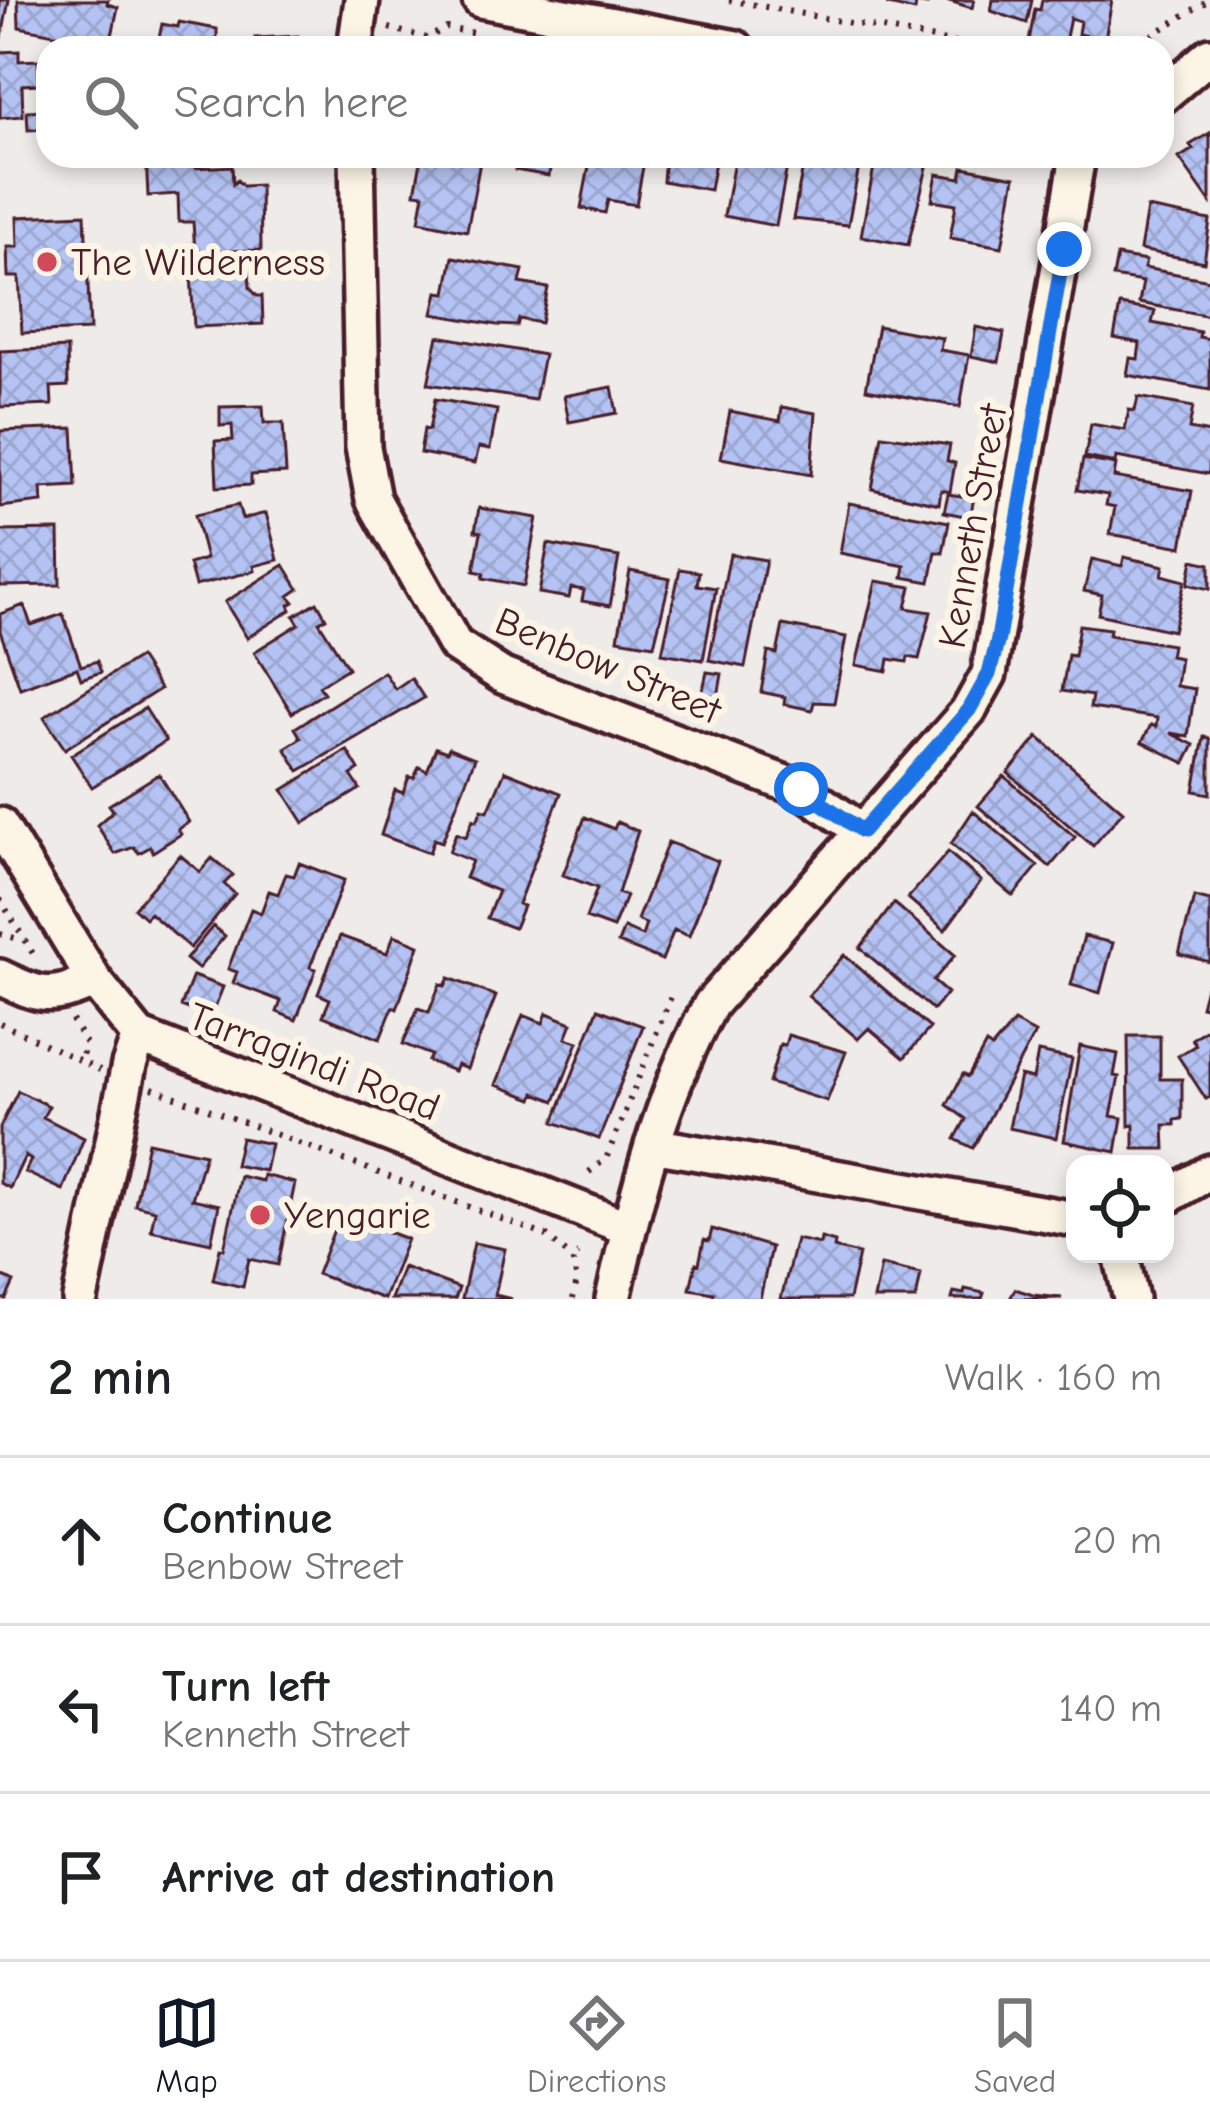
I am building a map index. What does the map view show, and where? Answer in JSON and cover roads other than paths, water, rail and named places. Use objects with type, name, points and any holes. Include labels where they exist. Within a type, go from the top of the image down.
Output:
[{"type":"street","points":[[357,36],[362,0]]},
{"type":"street","points":[[496,2],[673,36]]},
{"type":"street","points":[[1174,67],[1206,57]]},
{"type":"street","points":[[1174,85],[1206,57]]},
{"type":"street","name":"Benbow Street","points":[[357,168],[363,446],[374,499],[455,645],[503,676],[801,789],[862,831]]},
{"type":"street","name":"Kenneth Street","points":[[628,1228],[652,1145],[711,1004],[969,710],[989,674],[1076,168]]},
{"type":"street","name":"Tarragindi Road","points":[[0,825],[94,980],[139,1036],[628,1228]]},
{"type":"street","points":[[0,977],[49,995],[70,992],[94,980]]},
{"type":"street","points":[[80,1299],[139,1036]]},
{"type":"street","points":[[652,1145],[1066,1218]]},
{"type":"street","points":[[1174,1193],[1210,1172]]},
{"type":"street","points":[[613,1299],[628,1228]]},
{"type":"street","points":[[1123,1263],[1131,1299]]},
{"type":"place","name":"The Wilderness","points":[[47,262]]},
{"type":"place","name":"Yengarie","points":[[260,1215]]}]
